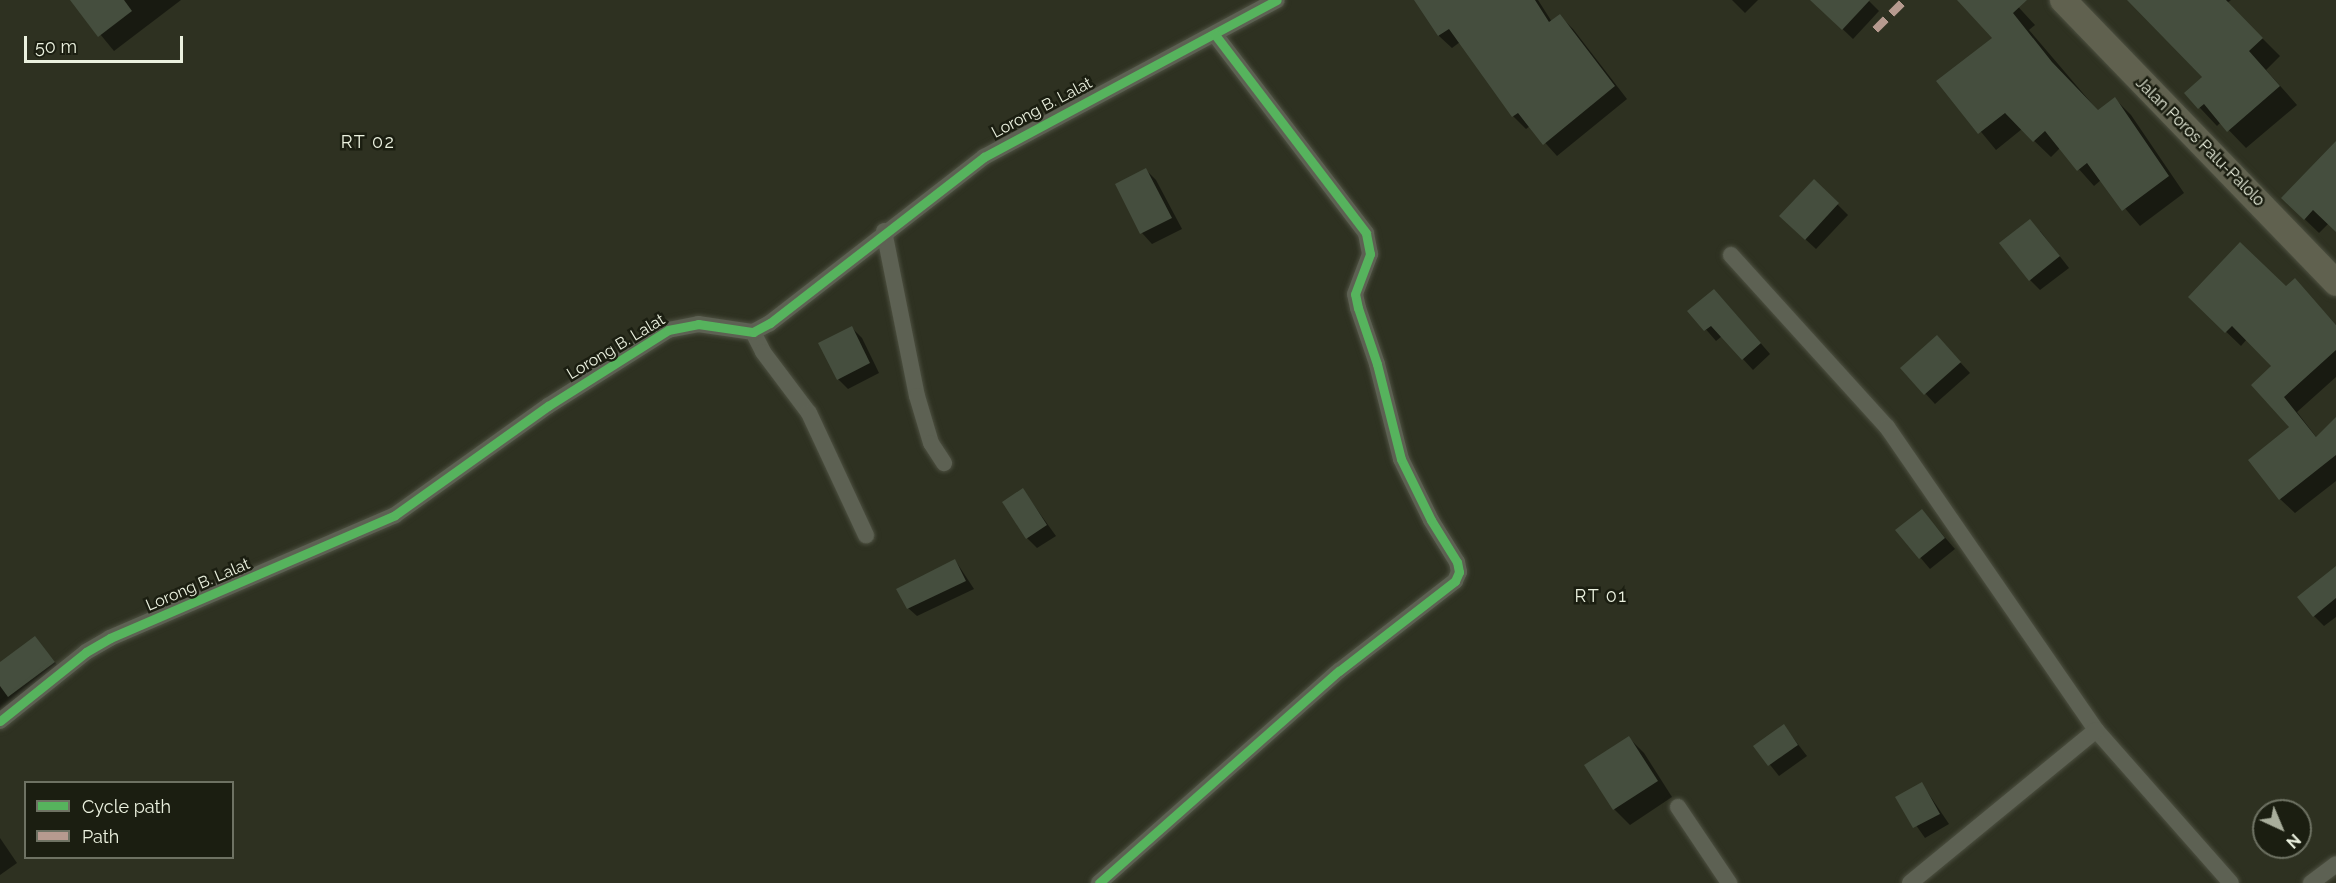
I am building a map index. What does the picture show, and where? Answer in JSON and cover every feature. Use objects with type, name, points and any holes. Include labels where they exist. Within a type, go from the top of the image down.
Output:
[{"type":"main road","name":"Jalan Poros Palu-Palolo","points":[[2063,0],[2336,283]]},
{"type":"street","name":"Lorong B. Lalat","points":[[0,721],[86,652],[110,638],[395,515],[548,406],[668,330],[698,324],[753,332],[790,311],[884,231],[984,157],[1215,36],[1277,0]]},
{"type":"street","points":[[1099,883],[1339,671],[1455,581],[1459,572],[1457,562],[1431,520],[1401,459],[1377,364],[1358,308],[1355,294],[1370,254],[1366,233],[1215,36]]},
{"type":"street","points":[[884,231],[917,396],[931,443],[944,464]]},
{"type":"street","points":[[1731,255],[1887,427],[2096,730],[2231,883]]},
{"type":"street","points":[[753,332],[763,352],[809,413],[866,535]]},
{"type":"street","points":[[1910,883],[2096,730]]},
{"type":"street","points":[[1678,807],[1729,883]]},
{"type":"street","points":[[2311,883],[2336,864]]},
{"type":"building","points":[[70,0],[124,0],[132,11],[98,37]]},
{"type":"building","points":[[1414,0],[1535,0],[1549,22],[1560,14],[1615,86],[1543,145],[1518,113],[1512,117],[1449,29],[1438,36]]},
{"type":"building","points":[[1810,0],[1870,0],[1842,30]]},
{"type":"building","points":[[1957,0],[2027,0],[2013,13],[2052,62],[2098,110],[2115,97],[2169,176],[2122,211],[2087,163],[2077,171],[2045,131],[2033,142],[2005,113],[1978,134],[1936,81],[1992,38]]},
{"type":"building","points":[[2127,0],[2226,0],[2263,38],[2249,51],[2280,86],[2227,132],[2204,104],[2198,109],[2184,93],[2202,77]]},
{"type":"building","points":[[2336,141],[2336,232],[2313,210],[2304,220],[2281,198]]},
{"type":"building","points":[[1146,168],[1172,218],[1140,234],[1115,184]]},
{"type":"building","points":[[1814,179],[1839,203],[1805,240],[1779,216]]},
{"type":"building","points":[[2030,219],[2060,256],[2029,281],[1999,243]]},
{"type":"building","points":[[2240,242],[2286,286],[2295,278],[2336,325],[2336,350],[2284,397],[2316,437],[2336,417],[2336,455],[2279,500],[2248,460],[2289,427],[2251,385],[2271,366],[2232,326],[2225,333],[2188,297]]},
{"type":"building","points":[[1714,289],[1761,343],[1742,360],[1711,326],[1704,331],[1687,311]]},
{"type":"building","points":[[852,326],[870,363],[837,380],[818,343]]},
{"type":"building","points":[[1937,335],[1961,362],[1924,395],[1900,368]]},
{"type":"building","points":[[1023,488],[1047,525],[1026,539],[1002,502]]},
{"type":"building","points":[[1922,509],[1945,538],[1919,559],[1895,530]]},
{"type":"building","points":[[955,559],[966,581],[907,609],[896,589]]},
{"type":"building","points":[[2336,566],[2336,598],[2313,617],[2297,597]]},
{"type":"building","points":[[35,636],[55,662],[8,697],[0,686],[0,662]]},
{"type":"building","points":[[1784,724],[1798,745],[1768,766],[1753,746]]},
{"type":"building","points":[[1629,736],[1658,781],[1613,810],[1584,765]]},
{"type":"building","points":[[1922,782],[1940,814],[1913,828],[1895,797]]},
{"type":"marked path","points":[[1875,30],[1905,0]]},
{"type":"cycle path","points":[[0,721],[86,652],[110,638],[395,515],[548,406],[668,330],[698,324],[753,332],[770,323],[984,157],[1277,0]]},
{"type":"cycle path","points":[[1099,883],[1339,671],[1455,581],[1459,572],[1457,562],[1431,520],[1401,459],[1377,364],[1358,308],[1355,294],[1370,254],[1366,233],[1215,35]]},
{"type":"district","name":"RT 02","points":[[368,142]]},
{"type":"district","name":"RT 01","points":[[1601,596]]}]
